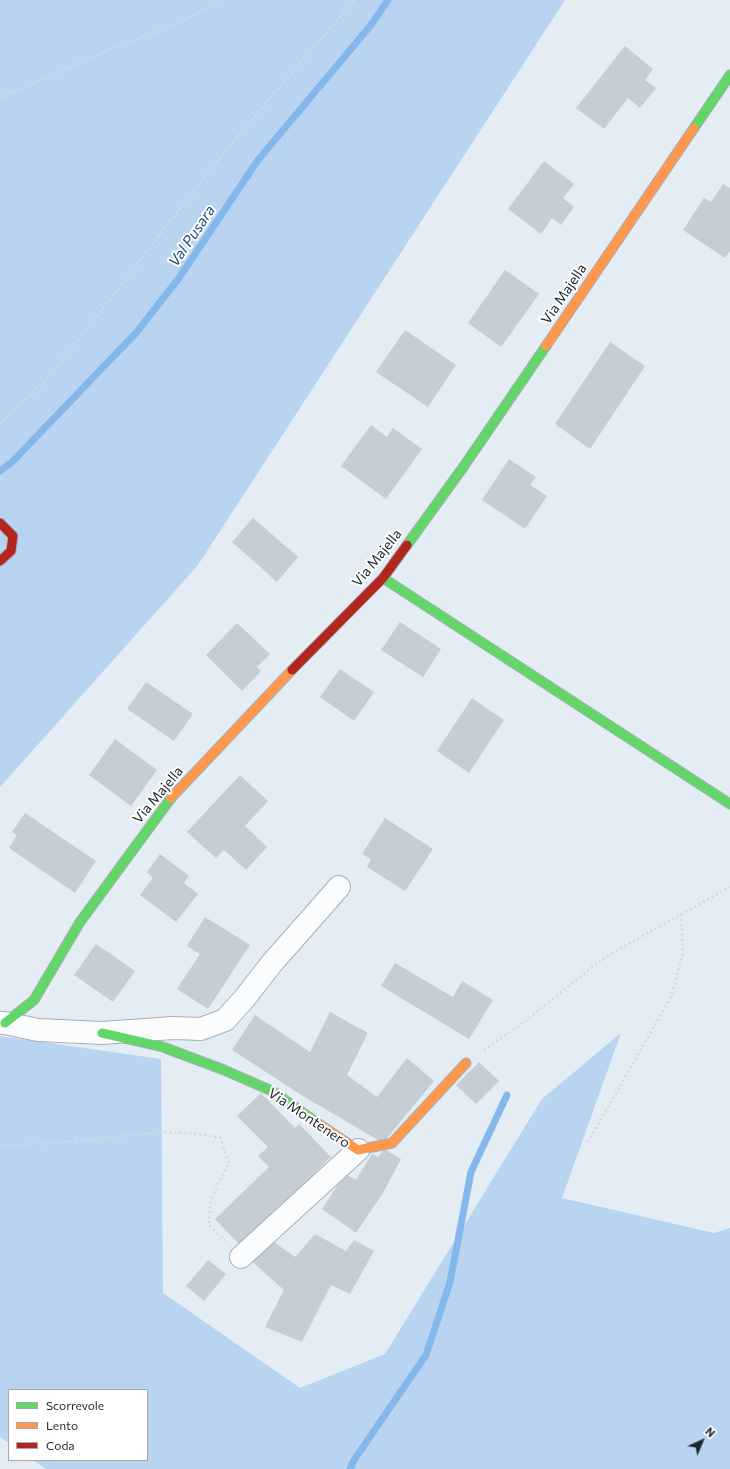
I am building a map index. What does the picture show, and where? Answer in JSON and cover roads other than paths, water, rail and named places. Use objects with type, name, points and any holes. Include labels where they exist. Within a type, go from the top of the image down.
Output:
[{"type":"street","name":"Via Majella","points":[[3,1023],[34,1000],[80,922],[165,804],[251,712],[383,578],[464,466],[730,75]]},
{"type":"street","points":[[0,523],[13,536],[11,551],[0,561]]},
{"type":"street","points":[[383,578],[730,804]]},
{"type":"street","name":"Via Montenero","points":[[3,1023],[38,1030],[102,1034],[173,1028],[201,1029],[225,1020],[244,999],[272,963],[339,887]]},
{"type":"street","name":"Via Montenero","points":[[102,1034],[163,1047],[272,1090],[358,1150],[392,1143],[466,1063]]},
{"type":"street","points":[[241,1258],[358,1150]]},
{"type":"waterway","name":"Val Pusara","points":[[0,471],[12,462],[135,334],[179,278],[258,160],[371,25],[388,0]]},
{"type":"waterway","points":[[350,1469],[354,1460],[426,1355],[450,1282],[471,1172],[507,1095]]}]
